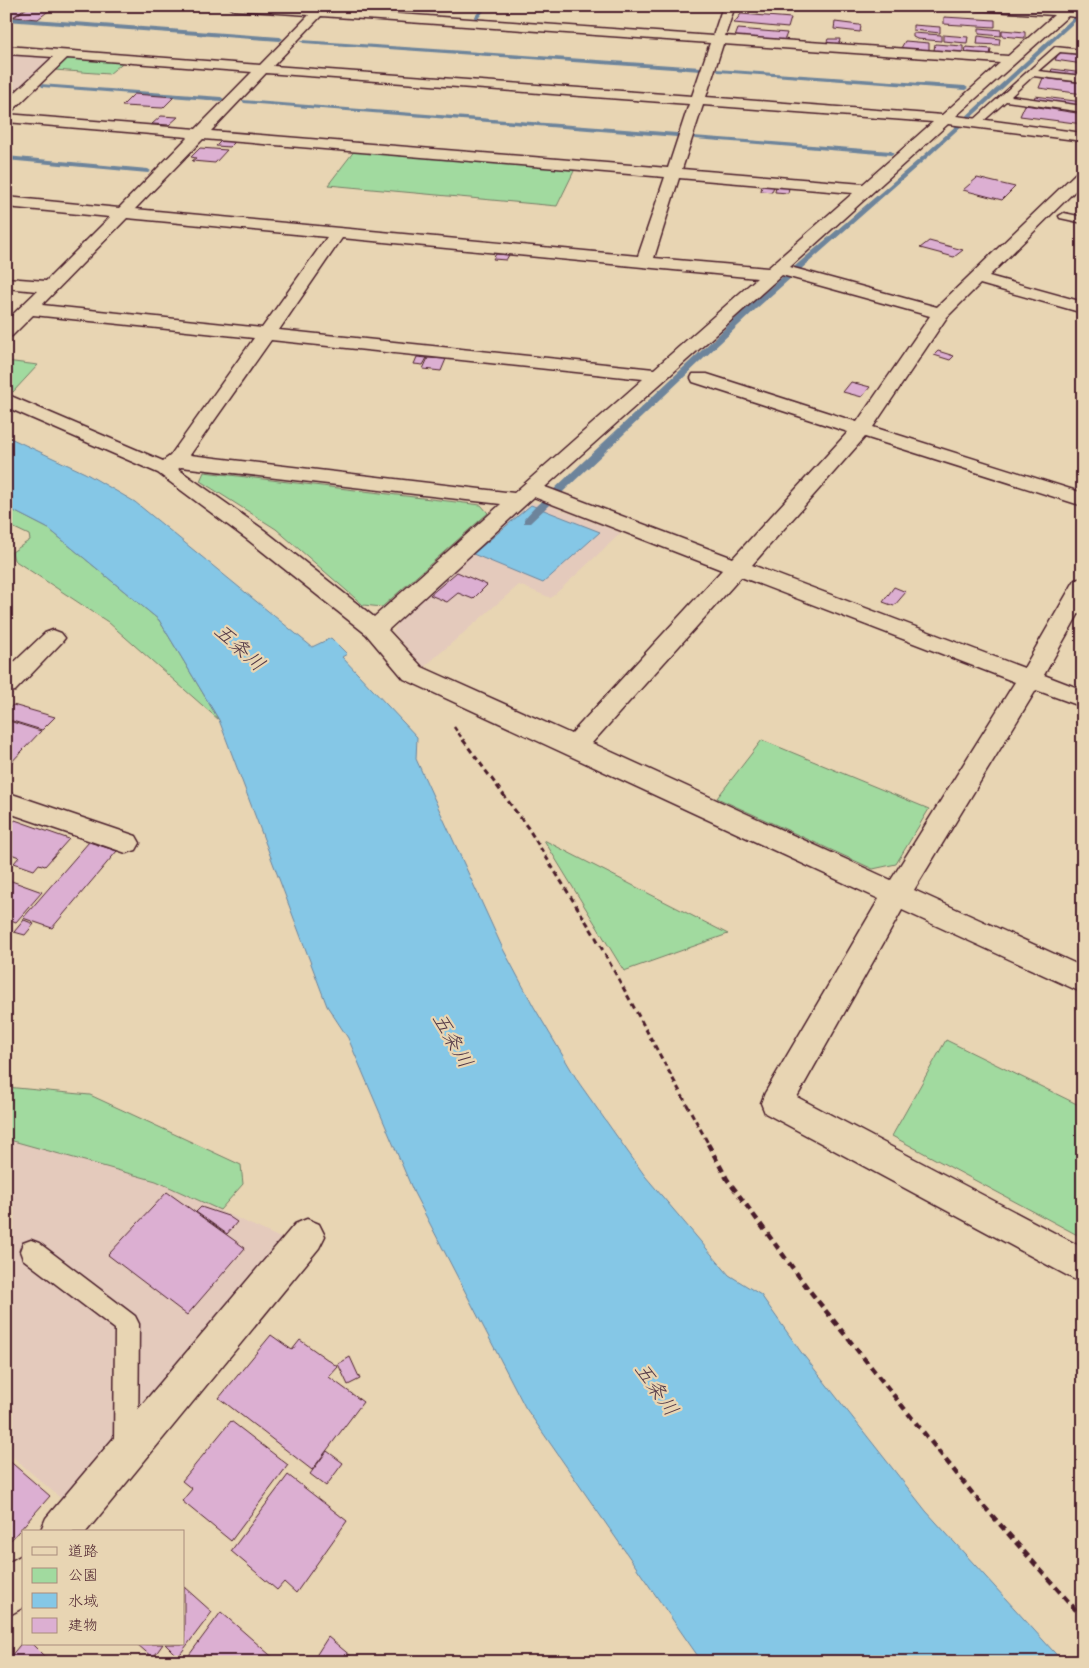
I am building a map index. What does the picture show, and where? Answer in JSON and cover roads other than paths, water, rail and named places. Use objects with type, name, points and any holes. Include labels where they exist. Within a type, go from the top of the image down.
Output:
[{"type":"street","points":[[234,6],[321,9],[1011,60]]},
{"type":"street","points":[[644,262],[730,6]]},
{"type":"street","points":[[977,6],[1071,11]]},
{"type":"street","points":[[6,332],[321,9]]},
{"type":"street","points":[[374,629],[777,271],[866,189],[949,120],[1011,60],[1071,11]]},
{"type":"street","points":[[6,50],[974,122],[1083,137]]},
{"type":"street","points":[[6,109],[64,54]]},
{"type":"street","points":[[6,118],[866,189]]},
{"type":"street","points":[[575,746],[861,430],[941,313],[1083,174]]},
{"type":"street","points":[[6,202],[644,262],[777,271],[807,276],[941,313]]},
{"type":"street","points":[[171,464],[267,334],[338,233]]},
{"type":"street","points":[[977,278],[1083,308]]},
{"type":"street","points":[[6,283],[50,288]]},
{"type":"street","points":[[29,309],[660,375]]},
{"type":"street","points":[[700,378],[1083,500]]},
{"type":"street","points":[[6,400],[171,464],[558,499],[1083,699]]},
{"type":"street","points":[[171,464],[374,629],[413,672],[1083,981]]},
{"type":"street","points":[[1083,585],[1030,679],[896,895],[778,1103],[1083,1267]]},
{"type":"street","points":[[6,685],[54,638]]},
{"type":"street","points":[[6,802],[126,843]]},
{"type":"street","points":[[62,1530],[306,1236]]},
{"type":"street","points":[[6,1596],[22,1577]]},
{"type":"lane","points":[[974,122],[1004,98],[1058,49],[1083,52]]},
{"type":"lane","points":[[1032,73],[1083,79]]},
{"type":"lane","points":[[1004,98],[1083,109]]},
{"type":"lane","points":[[1064,216],[1083,220]]},
{"type":"lane","points":[[31,1251],[127,1324],[126,1452]]},
{"type":"water","name":"五条川","points":[[6,436],[85,473],[135,502],[312,647],[331,638],[347,654],[342,657],[417,737],[416,759],[503,949],[534,1007],[579,1083],[645,1176],[729,1275],[761,1295],[801,1352],[926,1511],[1063,1662],[702,1662],[525,1407],[414,1193],[348,1038],[327,1006],[219,720],[159,620],[49,529],[6,507]]},
{"type":"water","points":[[531,505],[600,532],[543,583],[473,554]]},
{"type":"waterway","points":[[474,20],[485,6]]},
{"type":"waterway","points":[[527,521],[754,306],[926,156],[1077,17],[1081,11],[1080,6]]},
{"type":"waterway","points":[[6,19],[280,39]]},
{"type":"waterway","points":[[303,41],[701,69]]},
{"type":"waterway","points":[[718,70],[965,88]]},
{"type":"waterway","points":[[42,85],[221,99]]},
{"type":"waterway","points":[[244,101],[677,135]]},
{"type":"waterway","points":[[695,137],[891,153]]},
{"type":"waterway","points":[[6,158],[148,171]]}]
